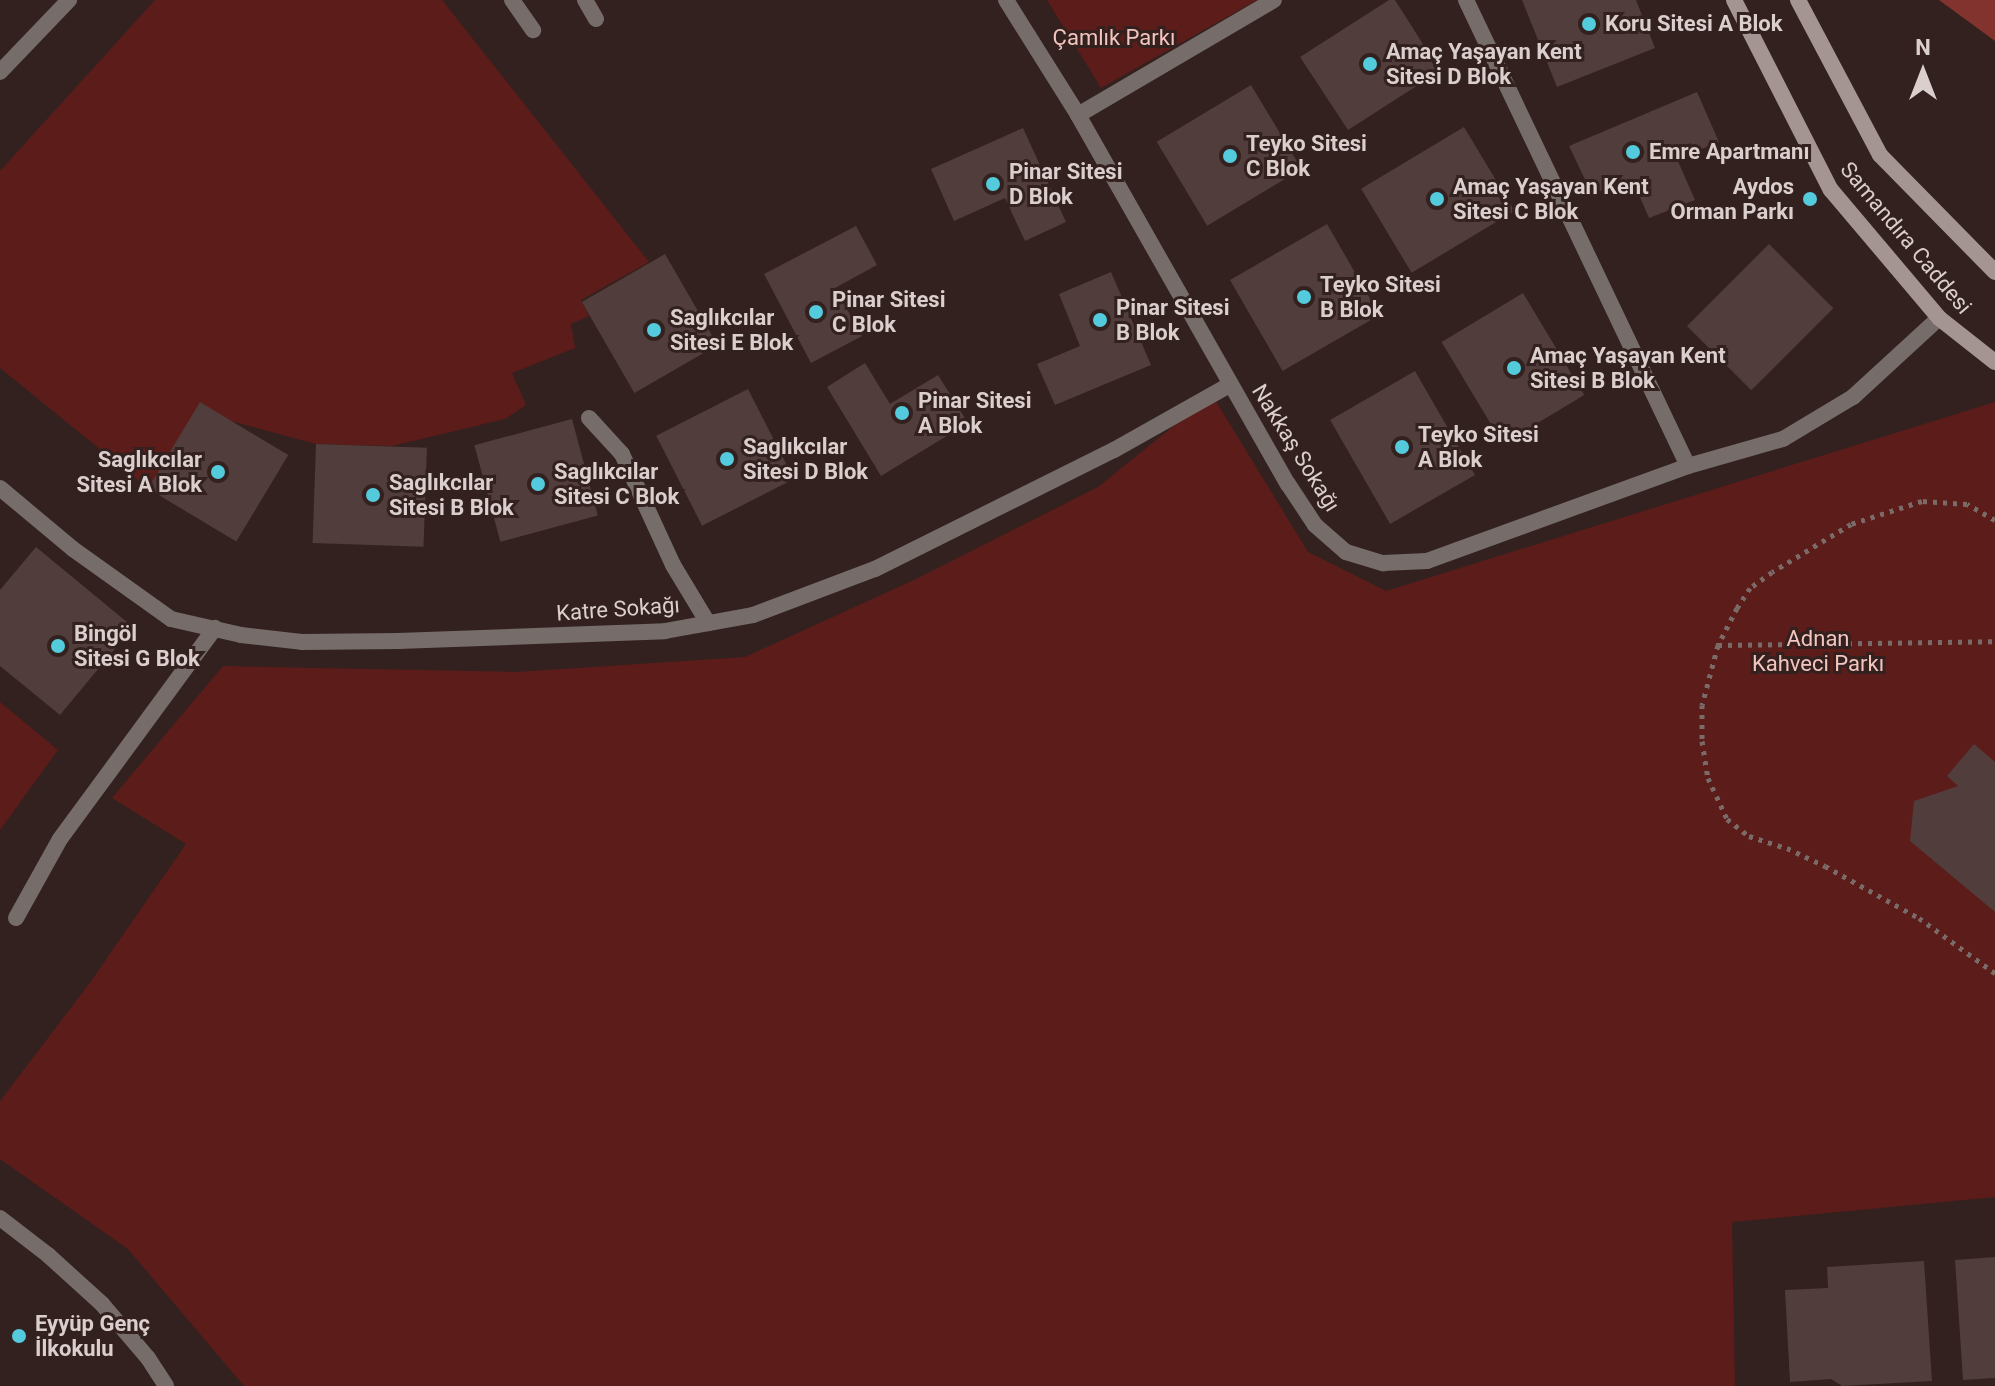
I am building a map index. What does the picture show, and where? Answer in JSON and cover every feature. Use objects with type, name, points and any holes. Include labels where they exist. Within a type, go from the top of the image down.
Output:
[{"type":"main road","name":"Samandıra Caddesi","points":[[1734,0],[1831,190],[1939,318],[1995,362]]},
{"type":"main road","name":"Samandıra Caddesi","points":[[1798,0],[1880,155],[1995,272]]},
{"type":"street","points":[[0,72],[69,0]]},
{"type":"street","points":[[512,0],[533,30]]},
{"type":"street","points":[[585,0],[596,19]]},
{"type":"street","name":"Nakkaş Sokağı","points":[[1006,0],[1078,115],[1315,525],[1346,552],[1383,563],[1427,561],[1688,466],[1783,439],[1853,397],[1939,318]]},
{"type":"street","points":[[1078,115],[1274,0]]},
{"type":"street","points":[[1466,0],[1688,466]]},
{"type":"street","name":"Katre Sokağı","points":[[0,488],[73,549],[171,619],[302,642],[665,631],[753,615],[875,569],[1114,450],[1231,384]]},
{"type":"street","points":[[589,418],[622,454],[673,565],[708,623]]},
{"type":"street","points":[[16,918],[60,839],[215,628]]},
{"type":"street","points":[[0,1218],[48,1255],[102,1304],[148,1358],[166,1386]]},
{"type":"path","points":[[1995,520],[1967,504],[1922,501],[1851,524],[1750,588],[1718,645],[1702,705],[1702,741],[1708,778],[1727,819],[1749,836],[1787,848],[1825,866],[1919,918],[1995,973]]},
{"type":"path","points":[[1718,645],[1995,641]]},
{"type":"green space","points":[[155,0],[442,0],[649,262],[581,300],[589,316],[571,324],[575,348],[512,373],[526,405],[505,419],[392,446],[316,444],[231,421],[200,403],[149,489],[0,368],[0,171]]},
{"type":"green space","name":"Çamlık Parkı","points":[[1047,0],[1257,0],[1101,88]]},
{"type":"green space","name":"Adnan Kahveci Parkı","points":[[1212,395],[1308,552],[1386,591],[1995,402],[1995,1197],[1732,1222],[1735,1386],[244,1386],[128,1249],[0,1159],[0,1101],[89,984],[186,844],[112,798],[223,666],[517,672],[745,657],[916,579],[1098,487]]},
{"type":"green space","points":[[0,702],[58,750],[0,830]]},
{"type":"shaded area","points":[[1939,0],[1995,0],[1995,41]]},
{"type":"building","name":"Amaç Yaşayan Kent Sitesi D Blok","points":[[1389,0],[1395,0],[1440,71],[1348,130],[1300,57]]},
{"type":"building","name":"Koru Sitesi A Blok","points":[[1522,0],[1636,0],[1655,48],[1557,87]]},
{"type":"building","name":"Teyko Sitesi C Blok","points":[[1251,85],[1301,169],[1207,226],[1157,142]]},
{"type":"building","name":"Emre Apartmanı","points":[[1697,92],[1719,142],[1677,159],[1695,200],[1649,218],[1632,179],[1592,194],[1569,146]]},
{"type":"building","name":"Amaç Yaşayan Kent Sitesi C Blok","points":[[1464,127],[1514,211],[1412,273],[1361,189]]},
{"type":"building","name":"Pinar Sitesi D Blok","points":[[1023,128],[1066,222],[1025,241],[1005,198],[954,221],[931,169]]},
{"type":"building","name":"Teyko Sitesi B Blok","points":[[1327,224],[1380,315],[1283,371],[1230,280]]},
{"type":"building","name":"Pinar Sitesi C Blok","points":[[856,226],[877,265],[835,288],[862,336],[811,363],[764,274]]},
{"type":"building","points":[[1769,244],[1833,308],[1751,390],[1687,326]]},
{"type":"building","name":"Saglıkcılar Sitesi E Blok","points":[[665,254],[718,345],[634,393],[582,302]]},
{"type":"building","name":"Pinar Sitesi B Blok","points":[[1111,272],[1151,365],[1055,405],[1037,364],[1080,346],[1059,294]]},
{"type":"building","name":"Amaç Yaşayan Kent Sitesi B Blok","points":[[1523,293],[1584,395],[1503,444],[1442,342]]},
{"type":"building","name":"Pinar Sitesi A Blok","points":[[865,363],[890,404],[938,375],[968,423],[881,476],[827,387]]},
{"type":"building","name":"Teyko Sitesi A Blok","points":[[1415,371],[1475,475],[1390,524],[1330,420]]},
{"type":"building","name":"Saglıkcılar Sitesi D Blok","points":[[748,389],[794,479],[702,526],[656,436]]},
{"type":"building","name":"Saglıkcılar Sitesi A Blok","points":[[200,402],[288,455],[236,542],[148,489]]},
{"type":"building","name":"Saglıkcılar Sitesi C Blok","points":[[572,419],[598,516],[500,542],[474,445]]},
{"type":"building","name":"Saglıkcılar Sitesi B Blok","points":[[316,444],[427,448],[423,547],[313,543]]},
{"type":"building","name":"Bingöl Sitesi G Blok","points":[[36,547],[133,627],[60,715],[0,666],[0,590]]},
{"type":"building","points":[[1974,744],[1995,762],[1995,912],[1910,841],[1914,801],[1958,786],[1947,776]]},
{"type":"building","points":[[1995,1257],[1995,1378],[1963,1380],[1955,1260]]},
{"type":"building","points":[[1924,1261],[1932,1381],[1842,1386],[1831,1379],[1790,1382],[1785,1290],[1828,1288],[1827,1267]]},
{"type":"place","name":"Koru Sitesi A Blok","points":[[1589,24]]},
{"type":"place","name":"Amaç Yaşayan Kent Sitesi D Blok","points":[[1370,64]]},
{"type":"place","name":"Emre Apartmanı","points":[[1633,152]]},
{"type":"place","name":"Teyko Sitesi C Blok","points":[[1230,156]]},
{"type":"place","name":"Pinar Sitesi D Blok","points":[[993,184]]},
{"type":"place","name":"Amaç Yaşayan Kent Sitesi C Blok","points":[[1437,199]]},
{"type":"place","name":"Aydos Orman Parkı","points":[[1810,199]]},
{"type":"place","name":"Teyko Sitesi B Blok","points":[[1304,297]]},
{"type":"place","name":"Pinar Sitesi C Blok","points":[[816,312]]},
{"type":"place","name":"Pinar Sitesi B Blok","points":[[1100,320]]},
{"type":"place","name":"Saglıkcılar Sitesi E Blok","points":[[654,330]]},
{"type":"place","name":"Amaç Yaşayan Kent Sitesi B Blok","points":[[1514,368]]},
{"type":"place","name":"Pinar Sitesi A Blok","points":[[902,413]]},
{"type":"place","name":"Teyko Sitesi A Blok","points":[[1402,447]]},
{"type":"place","name":"Saglıkcılar Sitesi D Blok","points":[[727,459]]},
{"type":"place","name":"Saglıkcılar Sitesi A Blok","points":[[218,472]]},
{"type":"place","name":"Saglıkcılar Sitesi C Blok","points":[[538,484]]},
{"type":"place","name":"Saglıkcılar Sitesi B Blok","points":[[373,495]]},
{"type":"place","name":"Bingöl Sitesi G Blok","points":[[58,646]]},
{"type":"place","name":"Eyyüp Genç İlkokulu","points":[[19,1336]]}]
